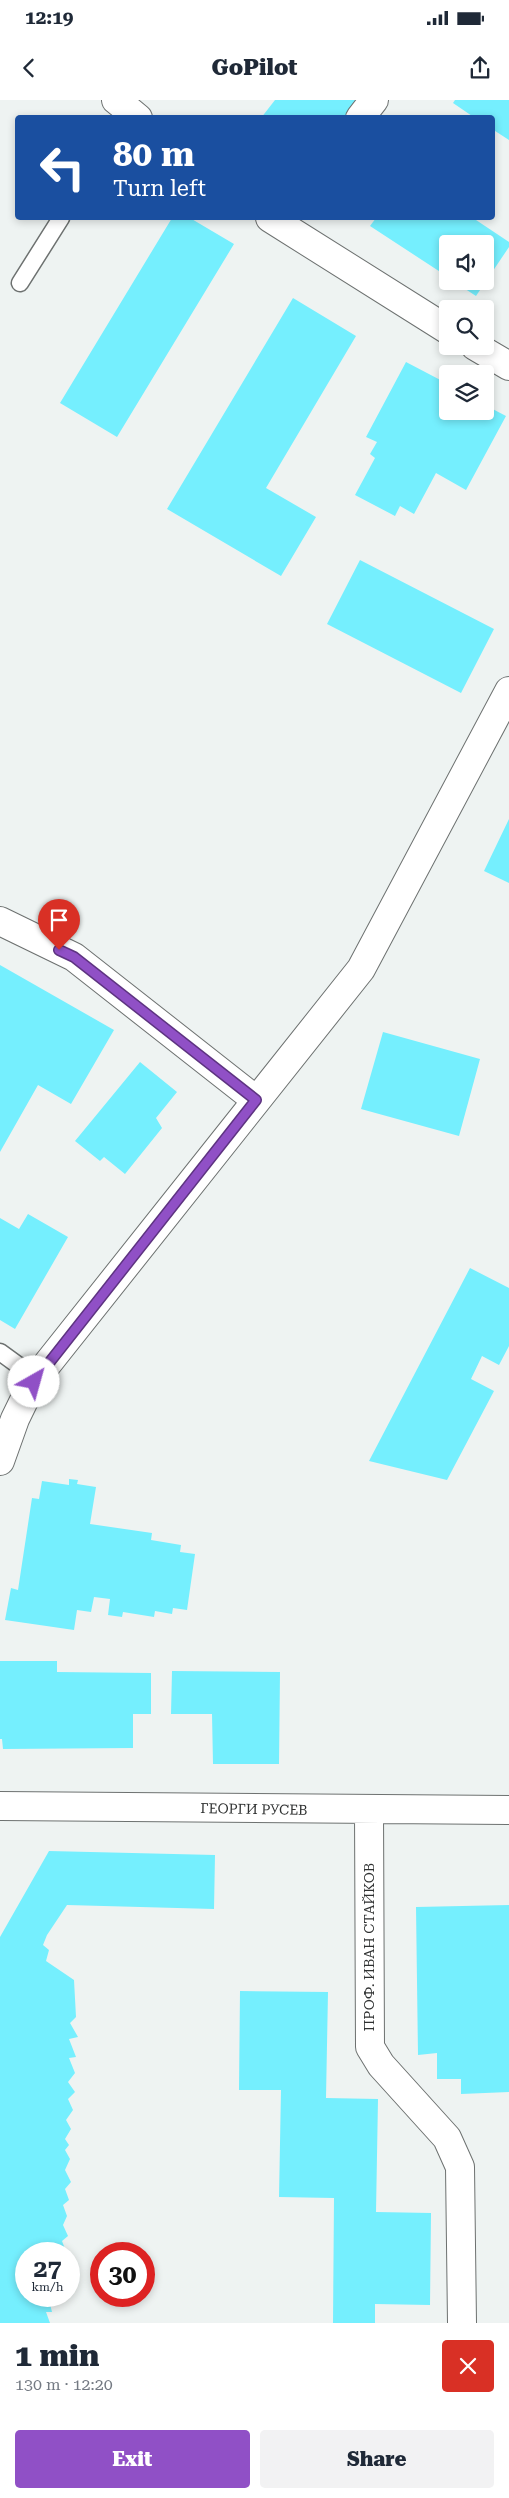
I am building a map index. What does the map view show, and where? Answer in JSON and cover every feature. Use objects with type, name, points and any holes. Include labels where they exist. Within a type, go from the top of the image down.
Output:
[{"type":"street","points":[[362,115],[374,100]]},
{"type":"street","points":[[276,220],[439,324]]},
{"type":"street","points":[[490,355],[509,366]]},
{"type":"street","points":[[0,1461],[15,1419],[34,1382],[361,969],[509,691]]},
{"type":"street","points":[[0,921],[74,957],[256,1100]]},
{"type":"street","name":"ГЕОРГИ РУСЕВ","points":[[0,1806],[509,1810]]},
{"type":"street","name":"ПРОФ. ИВАН СТАЙКОВ","points":[[368,1810],[370,2047],[380,2064],[448,2138],[460,2167],[462,2323]]},
{"type":"lane","points":[[20,283],[60,220]]},
{"type":"lane","points":[[0,1352],[22,1368],[34,1382]]},
{"type":"building","points":[[275,100],[363,100],[351,115],[263,115]]},
{"type":"building","points":[[455,100],[509,100],[509,140],[495,131],[495,115],[471,115],[453,103]]},
{"type":"building","points":[[171,220],[193,220],[234,244],[117,437],[60,403]]},
{"type":"building","points":[[374,220],[476,220],[509,242],[509,247],[494,269],[494,235],[439,235],[439,271],[370,226]]},
{"type":"building","points":[[467,290],[480,290],[476,296]]},
{"type":"building","points":[[293,298],[356,336],[266,488],[316,517],[281,576],[167,509]]},
{"type":"building","points":[[406,362],[439,379],[439,420],[494,420],[494,410],[506,416],[466,490],[436,473],[414,514],[400,506],[395,516],[355,495],[375,458],[370,454],[377,442],[366,437]]},
{"type":"building","points":[[360,560],[494,629],[461,693],[327,624]]},
{"type":"building","points":[[509,819],[509,883],[484,871]]},
{"type":"building","points":[[0,965],[114,1030],[71,1104],[38,1085],[0,1152]]},
{"type":"building","points":[[383,1032],[480,1059],[459,1136],[361,1109]]},
{"type":"building","points":[[140,1062],[177,1092],[156,1118],[162,1128],[125,1174],[104,1157],[100,1161],[75,1141]]},
{"type":"building","points":[[28,1214],[68,1237],[15,1329],[0,1320],[0,1218],[19,1229]]},
{"type":"building","points":[[470,1268],[509,1288],[509,1346],[499,1365],[482,1356],[471,1379],[494,1391],[447,1480],[369,1461]]},
{"type":"building","points":[[69,1479],[78,1480],[77,1484],[96,1487],[90,1524],[152,1533],[151,1540],[181,1545],[180,1552],[195,1554],[187,1610],[173,1608],[172,1614],[155,1611],[154,1617],[123,1612],[122,1617],[108,1615],[110,1599],[94,1597],[91,1612],[77,1610],[74,1630],[5,1620],[11,1588],[18,1590],[32,1498],[39,1499],[42,1481],[69,1485]]},
{"type":"building","points":[[0,1661],[57,1661],[57,1672],[151,1673],[151,1714],[133,1714],[133,1748],[3,1749],[2,1739],[0,1739]]},
{"type":"building","points":[[172,1671],[280,1672],[279,1764],[213,1764],[212,1714],[171,1714]]},
{"type":"building","points":[[49,1851],[215,1855],[214,1909],[67,1905],[47,1935],[43,1945],[49,1950],[46,1961],[74,1980],[76,2017],[70,2023],[78,2037],[69,2039],[76,2057],[69,2058],[75,2073],[68,2082],[75,2092],[68,2099],[73,2110],[66,2120],[71,2129],[65,2139],[69,2145],[65,2150],[70,2159],[65,2170],[71,2182],[65,2189],[69,2200],[63,2205],[67,2216],[63,2225],[68,2236],[62,2242],[15,2242],[15,2307],[51,2307],[52,2312],[46,2312],[50,2323],[0,2323],[0,1937]]},
{"type":"building","points":[[509,1905],[509,2092],[461,2094],[461,2079],[437,2079],[437,2053],[418,2055],[416,1907]]},
{"type":"building","points":[[240,1991],[328,1992],[326,2098],[378,2099],[376,2212],[431,2213],[430,2305],[375,2304],[375,2323],[333,2323],[334,2198],[279,2197],[281,2090],[239,2090]]},
{"type":"route","points":[[34,1382],[256,1100],[74,957],[59,950]]}]
